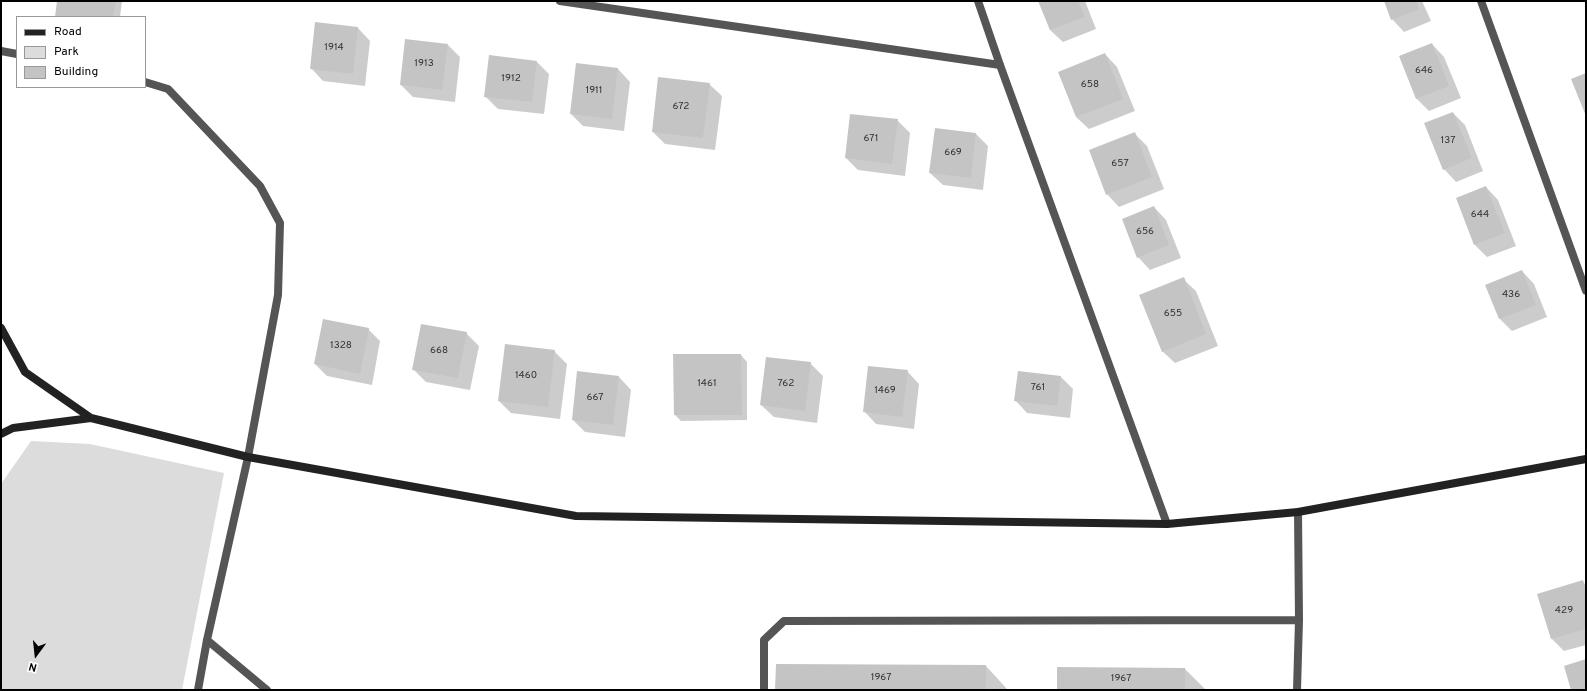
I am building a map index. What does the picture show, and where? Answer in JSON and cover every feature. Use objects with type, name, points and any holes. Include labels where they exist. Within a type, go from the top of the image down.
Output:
[{"type":"street","points":[[560,1],[1000,65]]},
{"type":"street","points":[[978,1],[1167,524]]},
{"type":"street","points":[[1482,1],[1586,291]]},
{"type":"street","points":[[1,51],[16,54]]},
{"type":"street","points":[[146,82],[168,89],[260,186],[280,223],[278,295],[248,457],[207,640],[198,690]]},
{"type":"street","points":[[1,328],[25,372],[91,418],[248,457],[576,516],[1167,524],[1298,512],[1586,459]]},
{"type":"street","points":[[1,434],[13,428],[91,418]]},
{"type":"street","points":[[1297,690],[1299,620],[1298,512]]},
{"type":"street","points":[[764,690],[764,640],[784,621],[1299,620]]},
{"type":"street","points":[[207,640],[267,690]]},
{"type":"green space","points":[[31,441],[90,444],[224,473],[182,690],[1,690],[1,484]]},
{"type":"building","points":[[57,1],[116,1],[113,16],[55,16]]},
{"type":"building","points":[[1038,1],[1078,1],[1085,17],[1050,30]]},
{"type":"building","points":[[1384,1],[1416,1],[1419,9],[1391,20]]},
{"type":"building","points":[[315,22],[358,27],[353,74],[310,69]]},
{"type":"building","points":[[405,39],[448,44],[442,90],[400,85]]},
{"type":"building","points":[[1432,43],[1449,86],[1416,99],[1399,56]]},
{"type":"building","points":[[1105,53],[1123,99],[1076,117],[1058,72]]},
{"type":"building","points":[[489,55],[537,61],[532,102],[484,97]]},
{"type":"building","points":[[576,63],[618,68],[612,119],[570,114]]},
{"type":"building","points":[[1586,73],[1586,116],[1571,79]]},
{"type":"building","points":[[658,77],[710,83],[703,138],[652,132]]},
{"type":"building","points":[[1453,112],[1472,158],[1443,170],[1424,123]]},
{"type":"building","points":[[850,114],[898,119],[892,164],[845,158]]},
{"type":"building","points":[[935,128],[976,133],[971,178],[929,173]]},
{"type":"building","points":[[1135,132],[1152,177],[1106,195],[1089,150]]},
{"type":"building","points":[[1486,186],[1505,233],[1474,245],[1456,198]]},
{"type":"building","points":[[1154,206],[1169,245],[1137,258],[1122,219]]},
{"type":"building","points":[[1522,270],[1536,305],[1499,319],[1485,285]]},
{"type":"building","points":[[1184,277],[1206,334],[1162,352],[1139,295]]},
{"type":"building","points":[[323,319],[369,328],[360,374],[314,364]]},
{"type":"building","points":[[421,324],[467,332],[458,378],[412,370]]},
{"type":"building","points":[[505,344],[555,350],[548,407],[498,401]]},
{"type":"building","points":[[673,354],[741,354],[742,415],[674,415]]},
{"type":"building","points":[[766,357],[811,362],[805,411],[760,405]]},
{"type":"building","points":[[868,366],[908,370],[902,417],[863,412]]},
{"type":"building","points":[[577,371],[619,376],[613,425],[572,420]]},
{"type":"building","points":[[1018,371],[1061,376],[1057,406],[1014,401]]},
{"type":"building","points":[[1583,580],[1586,591],[1586,629],[1551,639],[1537,594]]},
{"type":"building","points":[[1586,659],[1586,690],[1571,690],[1564,666]]},
{"type":"building","points":[[776,664],[986,665],[986,690],[775,690]]},
{"type":"building","points":[[1057,667],[1185,668],[1185,690],[1057,690]]}]
